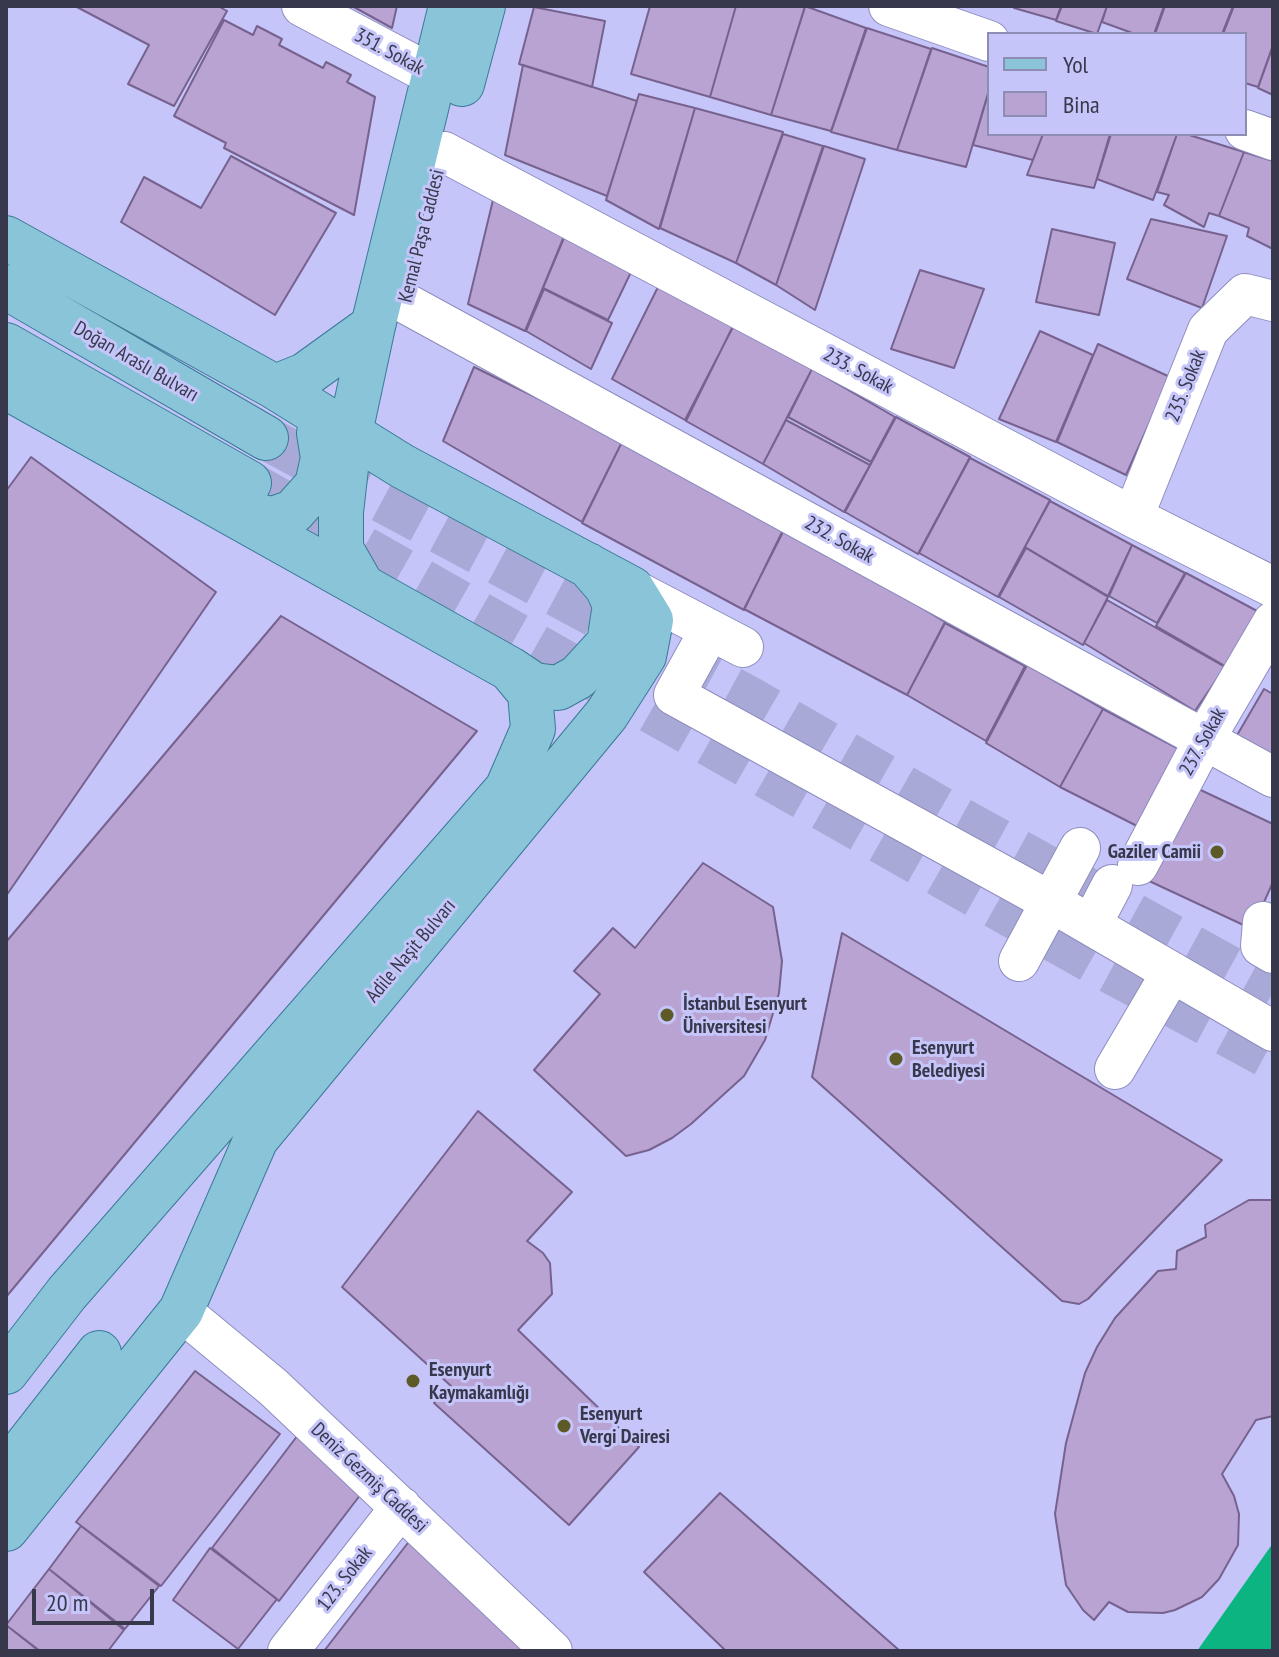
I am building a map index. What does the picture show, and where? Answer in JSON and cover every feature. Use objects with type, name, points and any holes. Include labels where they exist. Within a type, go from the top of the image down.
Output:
[{"type":"main road","name":"Kemal Paşa Caddesi","points":[[402,466],[386,424],[384,399],[389,315],[434,76],[451,6]]},
{"type":"main road","name":"Kemal Paşa Caddesi","points":[[389,315],[444,152],[483,6]]},
{"type":"main road","points":[[6,238],[275,387],[402,466],[632,589]]},
{"type":"main road","name":"Doğan Araslı Bulvarı","points":[[6,287],[266,438]]},
{"type":"main road","points":[[275,387],[305,375],[389,315]]},
{"type":"main road","points":[[361,584],[341,549],[341,512],[350,433],[389,315]]},
{"type":"main road","points":[[6,345],[273,519],[293,512],[317,485],[323,458],[321,437],[309,419],[275,387]]},
{"type":"main road","points":[[6,387],[240,497]]},
{"type":"main road","points":[[341,512],[374,474],[402,466]]},
{"type":"main road","name":"Adile Naşit Bulvarı","points":[[6,1372],[67,1293],[507,789],[533,729],[530,693],[510,669],[361,584],[240,497]]},
{"type":"main road","points":[[510,669],[534,685],[558,688],[578,677],[609,643],[615,605],[607,587],[588,565]]},
{"type":"main road","name":"Adile Naşit Bulvarı","points":[[6,1529],[181,1311],[256,1139],[607,714],[644,656],[651,620],[632,589]]},
{"type":"main road","points":[[6,1472],[99,1353]]},
{"type":"street","name":"351. Sokak","points":[[302,6],[434,76]]},
{"type":"street","points":[[889,6],[987,40]]},
{"type":"street","points":[[1247,131],[1273,140]]},
{"type":"street","name":"233. Sokak","points":[[444,152],[1133,517],[1273,587]]},
{"type":"street","name":"235. Sokak","points":[[1133,517],[1208,330],[1245,294],[1273,301]]},
{"type":"street","name":"232. Sokak","points":[[389,315],[1273,777]]},
{"type":"street","points":[[632,589],[727,639],[674,695],[1051,902],[1273,1031]]},
{"type":"street","name":"237. Sokak","points":[[1091,925],[1125,875],[1273,622]]},
{"type":"street","points":[[1019,961],[1080,848]]},
{"type":"street","points":[[1115,1069],[1172,972]]},
{"type":"street","name":"Deniz Gezmiş Caddesi","points":[[181,1311],[273,1387],[552,1651]]},
{"type":"street","name":"123. Sokak","points":[[288,1651],[401,1507]]},
{"type":"green space","points":[[1273,1543],[1273,1651],[1197,1651]]},
{"type":"building","points":[[75,6],[218,6],[227,11],[174,106],[128,84],[149,45]]},
{"type":"building","points":[[352,6],[397,6],[392,28]]},
{"type":"building","points":[[650,6],[736,6],[710,97],[631,74]]},
{"type":"building","points":[[736,6],[805,7],[771,115],[710,97]]},
{"type":"building","points":[[805,6],[866,28],[831,131],[771,115]]},
{"type":"building","points":[[1015,6],[1061,6],[1056,20]]},
{"type":"building","points":[[1062,6],[1107,6],[1098,32],[1056,21]]},
{"type":"building","points":[[1107,6],[1164,6],[1155,32],[1130,32],[1102,22]]},
{"type":"building","points":[[1165,6],[1233,6],[1223,32],[1156,32]]},
{"type":"building","points":[[1234,6],[1273,6],[1273,45],[1258,87],[1247,84],[1247,32],[1224,32]]},
{"type":"building","points":[[534,7],[605,21],[592,87],[519,64]]},
{"type":"building","points":[[224,20],[253,35],[257,26],[282,39],[279,45],[323,68],[326,62],[351,75],[347,82],[375,97],[354,215],[224,148],[226,143],[174,116]]},
{"type":"building","points":[[867,28],[931,49],[897,150],[831,132]]},
{"type":"building","points":[[1273,46],[1273,95],[1258,88]]},
{"type":"building","points":[[932,48],[987,66],[987,97],[966,167],[897,150]]},
{"type":"building","points":[[523,65],[637,101],[607,196],[505,155]]},
{"type":"building","points":[[639,94],[695,108],[659,229],[606,200]]},
{"type":"building","points":[[987,98],[987,136],[1042,136],[1033,160],[973,145]]},
{"type":"building","points":[[695,108],[783,132],[736,263],[660,228]]},
{"type":"building","points":[[783,134],[823,146],[776,285],[736,263]]},
{"type":"building","points":[[1042,136],[1109,136],[1094,188],[1027,175]]},
{"type":"building","points":[[1110,136],[1176,136],[1153,200],[1097,179]]},
{"type":"building","points":[[1176,136],[1192,136],[1244,152],[1219,216],[1209,213],[1204,227],[1164,205],[1169,195],[1157,192]]},
{"type":"building","points":[[824,146],[865,159],[815,310],[776,285]]},
{"type":"building","points":[[1244,152],[1273,161],[1273,249],[1247,236],[1249,228],[1219,216]]},
{"type":"building","points":[[231,156],[336,213],[275,315],[121,222],[144,177],[201,208]]},
{"type":"building","points":[[493,200],[565,234],[525,331],[468,304]]},
{"type":"building","points":[[1151,219],[1227,236],[1202,308],[1127,279]]},
{"type":"building","points":[[1052,229],[1115,243],[1099,315],[1036,302]]},
{"type":"building","points":[[566,233],[632,270],[608,320],[543,288]]},
{"type":"building","points":[[920,270],[984,289],[954,368],[891,349]]},
{"type":"building","points":[[659,285],[733,327],[685,420],[612,379]]},
{"type":"building","points":[[544,289],[612,323],[591,369],[526,331]]},
{"type":"building","points":[[733,326],[812,369],[763,464],[686,421]]},
{"type":"building","points":[[1040,331],[1093,355],[1056,442],[999,419]]},
{"type":"building","points":[[1098,344],[1170,377],[1126,475],[1057,442]]},
{"type":"building","points":[[474,367],[623,440],[582,522],[443,441]]},
{"type":"building","points":[[812,369],[895,417],[871,462],[788,417]]},
{"type":"building","points":[[896,417],[970,457],[918,554],[845,512]]},
{"type":"building","points":[[786,420],[870,465],[844,512],[763,464]]},
{"type":"building","points":[[624,438],[785,526],[744,610],[582,523]]},
{"type":"building","points":[[31,457],[216,592],[6,896],[6,491]]},
{"type":"building","points":[[970,458],[1050,500],[998,597],[919,553]]},
{"type":"building","points":[[1050,501],[1132,545],[1108,596],[1025,547]]},
{"type":"building","points":[[786,526],[945,622],[907,695],[744,609]]},
{"type":"building","points":[[1132,545],[1185,573],[1157,623],[1109,596]]},
{"type":"building","points":[[1026,548],[1108,597],[1083,645],[999,597]]},
{"type":"building","points":[[1186,573],[1259,612],[1225,666],[1156,626]]},
{"type":"building","points":[[1107,600],[1225,667],[1195,711],[1084,643]]},
{"type":"building","points":[[281,616],[477,731],[6,1297],[6,942]]},
{"type":"building","points":[[945,623],[1025,666],[986,741],[907,695]]},
{"type":"building","points":[[1027,665],[1103,709],[1060,787],[986,743]]},
{"type":"building","points":[[1264,689],[1273,694],[1273,757],[1236,737]]},
{"type":"building","points":[[1103,709],[1179,749],[1139,827],[1060,787]]},
{"type":"building","name":"Gaziler Camii","points":[[1192,786],[1273,824],[1273,882],[1252,929],[1147,880]]},
{"type":"building","points":[[703,863],[773,907],[782,961],[779,993],[765,1040],[744,1076],[672,1138],[649,1150],[626,1156],[534,1070],[600,994],[574,971],[613,928],[635,948]]},
{"type":"building","points":[[842,933],[1222,1160],[1088,1299],[1079,1304],[1062,1301],[812,1077]]},
{"type":"building","points":[[478,1111],[572,1192],[527,1241],[550,1263],[552,1294],[518,1330],[639,1447],[569,1525],[434,1403],[451,1386],[342,1287]]},
{"type":"building","points":[[1249,1200],[1273,1200],[1273,1416],[1256,1420],[1222,1474],[1234,1496],[1239,1514],[1238,1545],[1219,1579],[1202,1597],[1163,1613],[1128,1612],[1109,1602],[1094,1620],[1066,1585],[1055,1514],[1066,1443],[1085,1373],[1115,1318],[1158,1271],[1176,1269],[1177,1251],[1206,1237],[1205,1225]]},
{"type":"building","points":[[195,1371],[280,1434],[161,1586],[76,1522]]},
{"type":"building","points":[[298,1435],[361,1494],[279,1601],[212,1548]]},
{"type":"building","points":[[720,1493],[900,1651],[726,1651],[644,1572]]},
{"type":"building","points":[[81,1526],[159,1586],[125,1629],[49,1569]]},
{"type":"building","points":[[411,1539],[526,1651],[324,1651]]},
{"type":"building","points":[[210,1548],[277,1599],[238,1649],[173,1600]]},
{"type":"building","points":[[49,1569],[124,1630],[108,1651],[40,1651],[6,1625]]},
{"type":"building","points":[[6,1625],[39,1651],[6,1651]]},
{"type":"tunnel","points":[[266,438],[749,698],[945,811],[1273,992]]},
{"type":"tunnel","points":[[249,483],[1102,967],[1273,1059]]},
{"type":"place","name":"Gaziler Camii","points":[[1217,852]]},
{"type":"place","name":"İstanbul Esenyurt Üniversitesi","points":[[667,1015]]},
{"type":"place","name":"Esenyurt Belediyesi","points":[[896,1059]]},
{"type":"place","name":"Esenyurt Kaymakamlığı","points":[[413,1381]]},
{"type":"place","name":"Esenyurt Vergi Dairesi","points":[[564,1426]]}]
